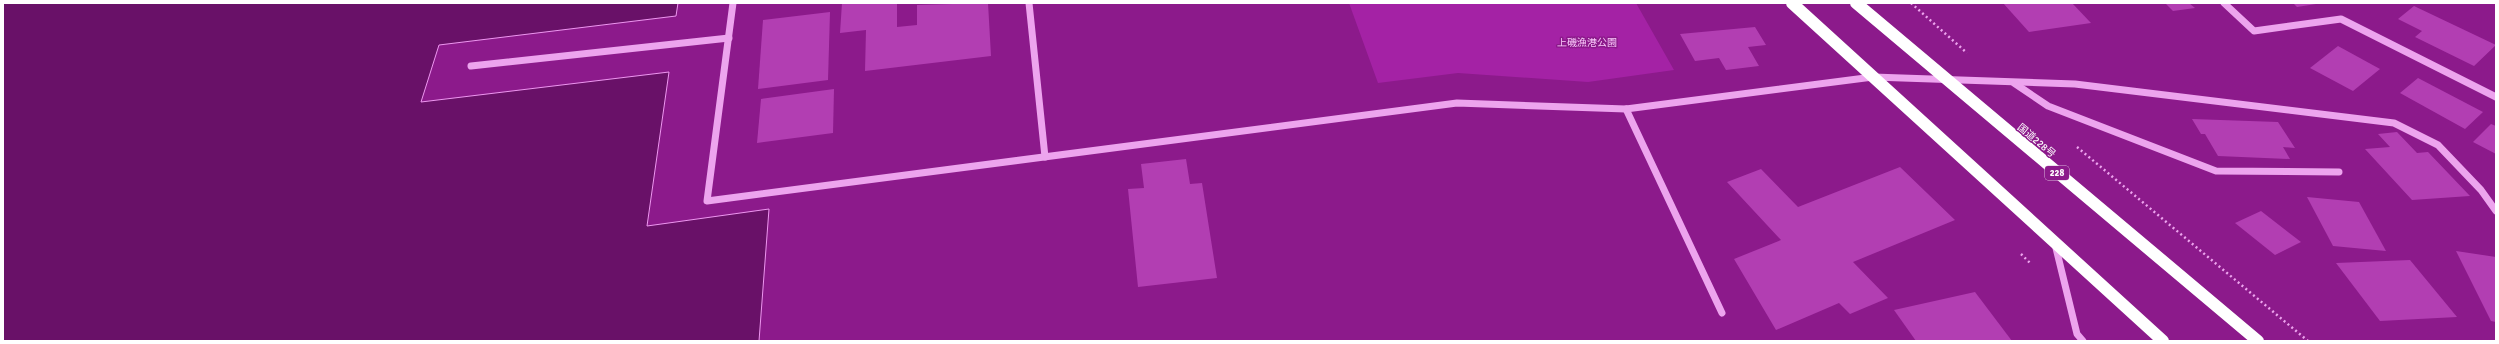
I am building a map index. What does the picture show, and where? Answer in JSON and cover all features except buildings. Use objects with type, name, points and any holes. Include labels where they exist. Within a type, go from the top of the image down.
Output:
[{"type":"highway","points":[[1792,3],[2163,341]]},
{"type":"highway","name":"国道228号","points":[[1856,3],[1944,79],[2258,341]]},
{"type":"street","points":[[733,3],[707,201],[1457,103],[1626,109],[1873,77],[2075,84],[2394,123],[2438,145],[2481,190],[2496,211]]},
{"type":"street","points":[[1029,3],[1045,157]]},
{"type":"street","points":[[2224,3],[2254,31],[2341,19],[2496,97]]},
{"type":"street","points":[[471,66],[729,38]]},
{"type":"street","points":[[2014,83],[2048,106],[2216,171],[2338,172]]},
{"type":"street","points":[[1626,109],[1722,313]]},
{"type":"street","points":[[2055,243],[2077,334],[2083,341]]},
{"type":"path","points":[[1911,3],[1998,82]]},
{"type":"path","points":[[2071,142],[2308,341]]},
{"type":"green space","name":"上磯漁港公園","points":[[1349,3],[1636,3],[1674,70],[1588,82],[1458,73],[1378,83]]},
{"type":"shaded area","points":[[3,3],[678,3],[676,16],[439,45],[421,102],[669,72],[647,226],[769,209],[759,341],[3,341]]}]
